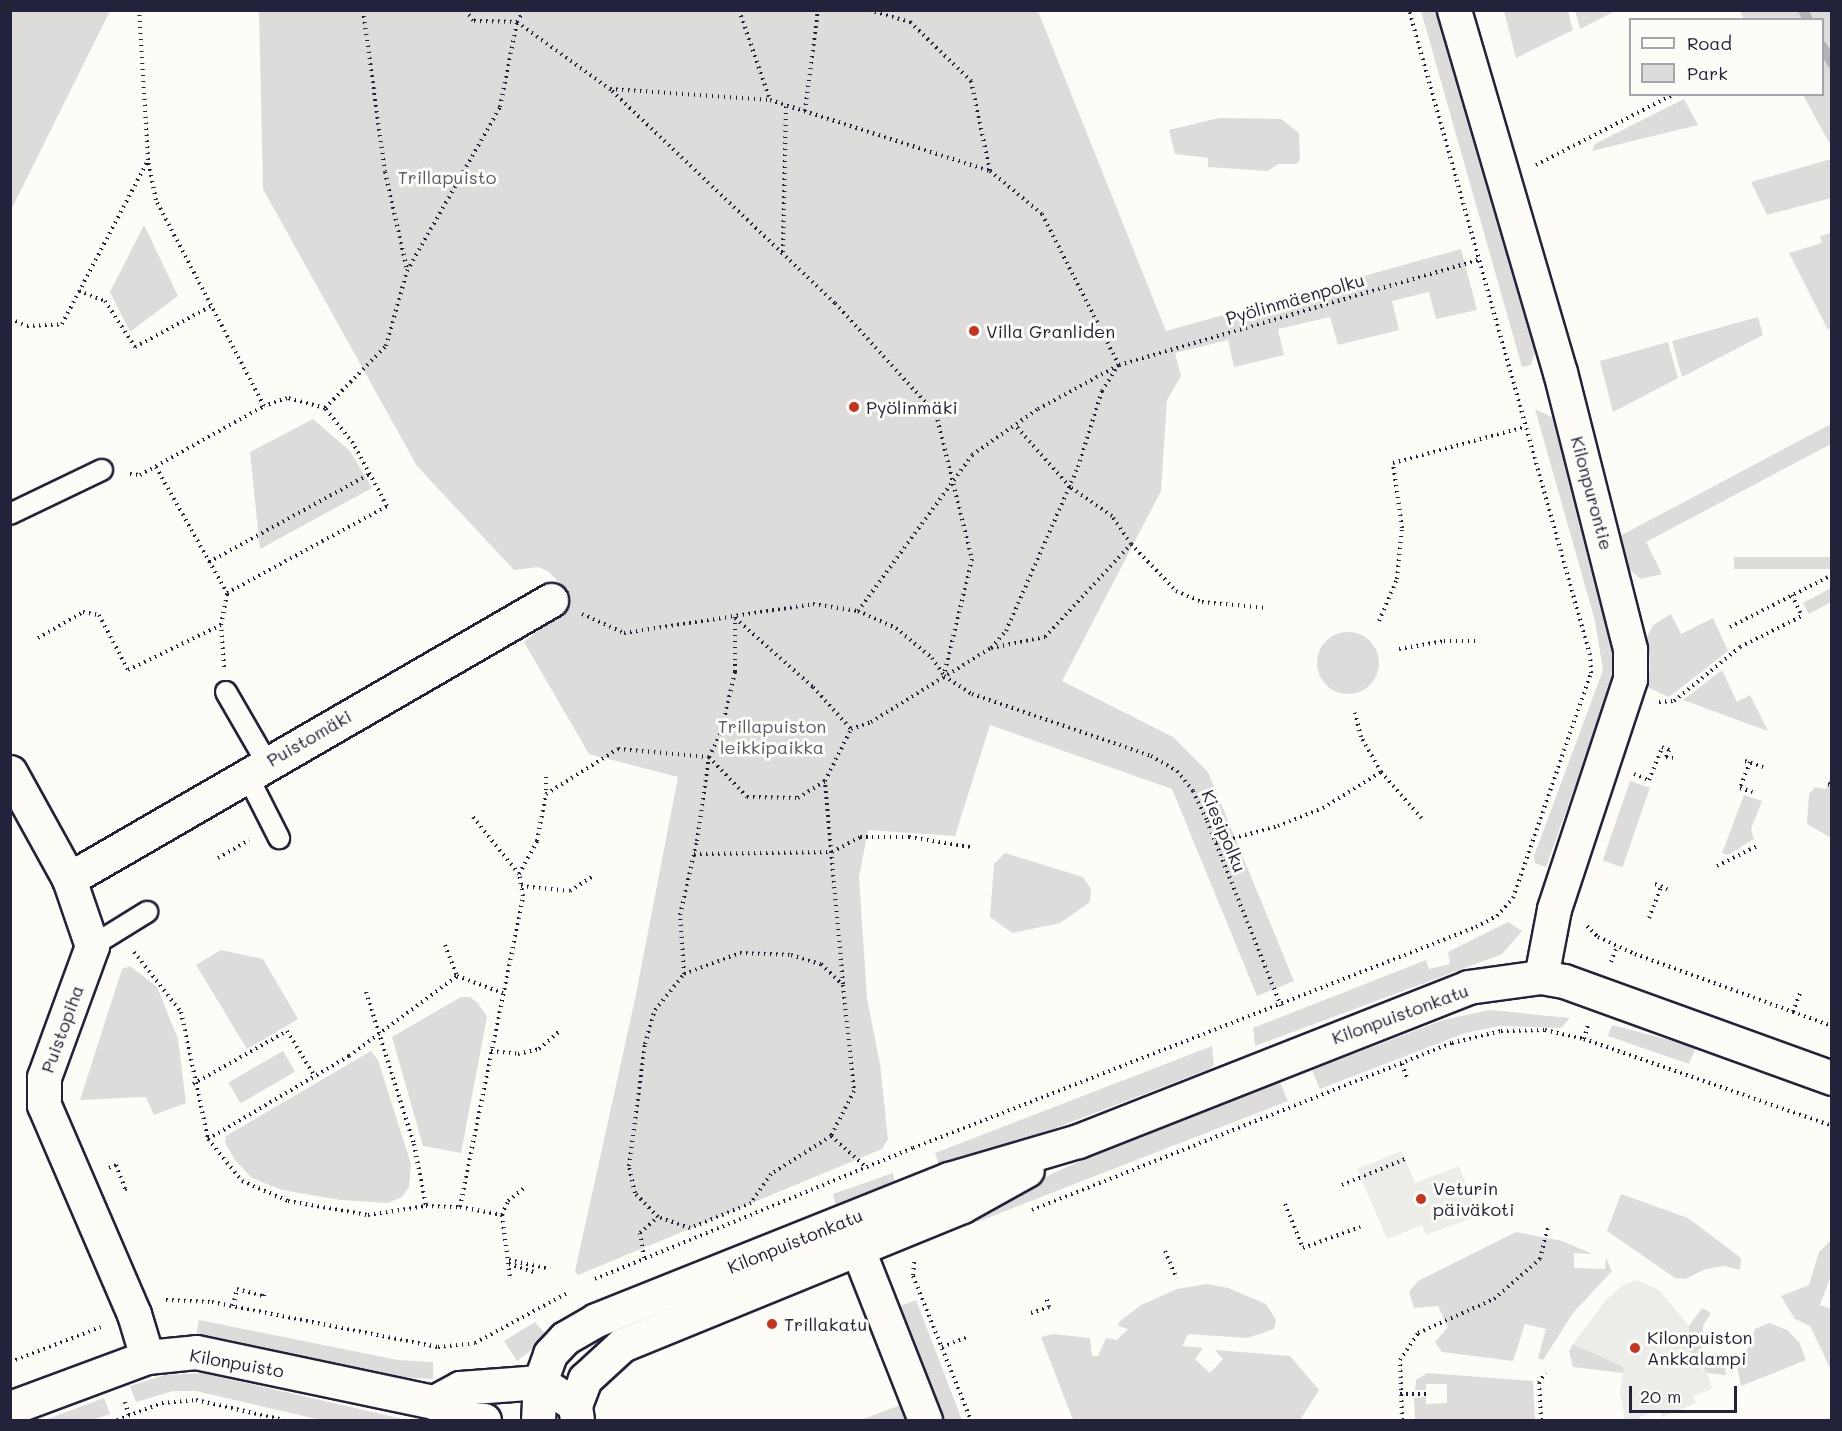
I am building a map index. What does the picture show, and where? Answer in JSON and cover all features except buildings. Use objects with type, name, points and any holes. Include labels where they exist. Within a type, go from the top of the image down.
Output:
[{"type":"street","name":"Kilonpurontie","points":[[1454,10],[1504,174],[1560,372],[1630,650],[1630,680],[1612,741],[1554,909],[1541,977]]},
{"type":"street","name":"Puistomäki","points":[[69,879],[551,600]]},
{"type":"street","points":[[15,793],[104,939]]},
{"type":"street","name":"Puistopiha","points":[[104,939],[44,1077],[44,1105],[135,1314],[147,1358]]},
{"type":"street","name":"Kilonpuistonkatu","points":[[576,1413],[585,1379],[622,1345],[858,1249],[949,1179],[1078,1141],[1468,987],[1541,977],[1598,991],[1832,1078]]},
{"type":"street","points":[[858,1249],[925,1420]]},
{"type":"street","name":"Kilonpuistonkatu","points":[[540,1420],[540,1382],[550,1354],[565,1338],[596,1320],[858,1249]]},
{"type":"street","name":"Kilonpuisto","points":[[10,1408],[147,1358],[196,1352],[434,1402],[463,1420],[484,1420]]},
{"type":"street","points":[[434,1402],[460,1388],[540,1382],[576,1413]]},
{"type":"street","points":[[540,1420],[576,1413]]},
{"type":"lane","points":[[10,514],[102,470]]},
{"type":"lane","points":[[226,692],[257,769],[279,838]]},
{"type":"lane","points":[[104,939],[147,912]]},
{"type":"path","points":[[139,10],[148,160],[156,200],[264,406]]},
{"type":"path","points":[[363,10],[385,172],[407,271]]},
{"type":"path","points":[[465,10],[474,21],[516,22],[610,89],[836,303],[936,414],[955,479],[972,559],[944,676]]},
{"type":"path","points":[[325,408],[386,346],[407,271],[500,107],[516,22],[524,10]]},
{"type":"path","points":[[739,10],[770,100]]},
{"type":"path","points":[[805,111],[818,10]]},
{"type":"path","points":[[868,10],[910,22],[971,81],[990,171]]},
{"type":"path","points":[[586,1284],[866,1167],[1281,1006],[1476,927],[1497,916],[1513,898],[1591,673],[1590,655],[1409,10]]},
{"type":"path","points":[[546,794],[618,749],[709,758],[747,797],[798,798],[825,781],[851,729],[871,722],[991,648],[1006,631],[1070,487],[1102,391],[1119,365],[1042,214],[990,171],[770,100],[610,89]]},
{"type":"path","points":[[1504,174],[1530,168],[1670,96]]},
{"type":"path","points":[[783,253],[786,105]]},
{"type":"path","points":[[10,318],[27,326],[62,324],[148,160]]},
{"type":"path","name":"Pyölinmäenpolku","points":[[858,611],[972,455],[1015,425],[1119,365],[1479,260]]},
{"type":"path","points":[[79,291],[105,301],[135,347],[211,306]]},
{"type":"path","points":[[102,470],[141,475],[264,406],[287,398],[325,408],[353,443],[387,506],[226,593]]},
{"type":"path","points":[[1015,425],[1070,487],[1112,516],[1131,543],[1176,591],[1202,602],[1267,608]]},
{"type":"path","points":[[1379,621],[1397,579],[1402,528],[1393,463],[1525,428]]},
{"type":"path","points":[[156,467],[226,593],[221,625],[226,692]]},
{"type":"path","points":[[209,562],[370,474]]},
{"type":"path","points":[[991,648],[1045,637],[1131,543]]},
{"type":"path","points":[[1730,627],[1832,575]]},
{"type":"path","points":[[1653,703],[1674,700],[1740,647],[1802,616],[1792,595]]},
{"type":"path","name":"Kiesipolku","points":[[551,600],[624,633],[813,604],[858,611],[896,628],[932,658],[944,676],[972,694],[1151,756],[1177,771],[1192,791],[1216,843],[1281,1006]]},
{"type":"path","points":[[39,638],[83,612],[99,615],[128,669],[221,625]]},
{"type":"path","points":[[735,617],[813,687],[851,729]]},
{"type":"path","points":[[684,974],[680,915],[694,854],[709,758],[721,732],[735,672],[735,617]]},
{"type":"path","points":[[1399,650],[1444,640],[1478,641]]},
{"type":"path","points":[[1355,713],[1360,737],[1381,772],[1424,821]]},
{"type":"path","points":[[1630,773],[1649,780],[1662,747],[1669,750],[1666,757],[1673,758]]},
{"type":"path","points":[[1752,792],[1740,788],[1747,762],[1762,767]]},
{"type":"path","points":[[1216,843],[1278,826],[1323,808],[1381,772]]},
{"type":"path","points":[[519,874],[537,841],[546,794],[546,777]]},
{"type":"path","points":[[825,781],[854,1091],[831,1136],[771,1174],[751,1203],[690,1228],[658,1217],[635,1193],[629,1166],[645,1044],[655,1010],[684,974],[740,953],[791,954],[821,964],[843,985]]},
{"type":"path","points":[[460,1207],[523,896],[519,874],[473,817]]},
{"type":"path","points":[[694,854],[832,852],[860,837],[909,837],[970,848]]},
{"type":"path","points":[[1718,866],[1757,846]]},
{"type":"path","points":[[521,886],[570,891],[593,876]]},
{"type":"path","points":[[1655,884],[1667,889]]},
{"type":"path","points":[[1648,918],[1661,886]]},
{"type":"path","points":[[1513,898],[1580,918],[1598,937],[1635,954],[1832,1026]]},
{"type":"path","points":[[104,939],[181,1012],[193,1084],[208,1139],[242,1181],[288,1201],[368,1215],[426,1206],[460,1207],[501,1215]]},
{"type":"path","points":[[445,945],[457,976],[503,993]]},
{"type":"path","points":[[208,1139],[349,1056],[376,1033],[457,976]]},
{"type":"path","points":[[366,992],[376,1033],[414,1144],[426,1206]]},
{"type":"path","points":[[1793,1012],[1800,993]]},
{"type":"path","points":[[1029,1211],[1452,1043],[1501,1031],[1545,1030],[1584,1039],[1832,1126]]},
{"type":"path","points":[[193,1084],[287,1031],[314,1075]]},
{"type":"path","points":[[491,1051],[518,1054],[539,1049],[560,1031]]},
{"type":"path","points":[[1402,1064],[1407,1078]]},
{"type":"path","points":[[831,1136],[866,1167]]},
{"type":"path","points":[[1342,1185],[1406,1159]]},
{"type":"path","points":[[108,1168],[116,1165],[125,1189],[130,1188]]},
{"type":"path","points":[[510,1278],[501,1215],[508,1201],[525,1187]]},
{"type":"path","points":[[1285,1204],[1303,1248],[1360,1227]]},
{"type":"path","points":[[644,1258],[640,1233],[658,1217]]},
{"type":"path","points":[[1402,1420],[1400,1360],[1418,1333],[1494,1299],[1540,1260],[1548,1227]]},
{"type":"path","points":[[858,1249],[914,1262]]},
{"type":"path","points":[[1165,1251],[1177,1279]]},
{"type":"path","points":[[919,1256],[914,1262],[914,1276],[971,1420]]},
{"type":"path","points":[[509,1262],[550,1269]]},
{"type":"path","points":[[509,1262],[537,1273]]},
{"type":"path","points":[[233,1306],[237,1289],[264,1296],[265,1290]]},
{"type":"path","points":[[10,1362],[135,1314],[165,1300],[233,1306],[438,1347],[475,1343],[576,1289]]},
{"type":"path","points":[[1031,1313],[1049,1307],[1046,1297]]},
{"type":"path","points":[[942,1347],[968,1337]]},
{"type":"path","points":[[1541,1420],[1539,1383],[1545,1373]]},
{"type":"path","points":[[1400,1394],[1426,1394]]},
{"type":"path","points":[[117,1420],[162,1403],[196,1400],[284,1420]]},
{"type":"shaded area","name":"Veturin päiväkoti","points":[[1402,1151],[1415,1183],[1459,1166],[1478,1216],[1426,1235],[1422,1225],[1387,1239],[1357,1169]]},
{"type":"shaded area","name":"Kilonpuiston Ankkalampi","points":[[1637,1280],[1659,1290],[1689,1326],[1696,1364],[1707,1373],[1712,1389],[1693,1396],[1696,1403],[1662,1417],[1659,1410],[1640,1417],[1641,1420],[1625,1420],[1620,1393],[1624,1367],[1573,1344],[1606,1300],[1623,1285]]},
{"type":"green space","points":[[1575,10],[1615,10],[1615,11],[1580,29]]},
{"type":"green space","points":[[10,11],[110,11],[11,210]]},
{"type":"green space","name":"Trillapuisto","points":[[259,11],[1038,11],[1166,331],[1461,249],[1477,310],[1436,319],[1429,292],[1392,301],[1399,330],[1338,345],[1330,317],[1278,329],[1284,355],[1234,367],[1228,340],[1175,353],[1181,376],[1167,400],[1161,491],[1062,681],[1173,737],[1208,772],[1294,981],[1257,996],[1172,789],[990,725],[955,836],[868,830],[859,877],[867,998],[880,1064],[888,1139],[882,1149],[578,1275],[575,1271],[635,999],[678,777],[589,754],[524,642],[570,605],[570,594],[548,571],[538,567],[514,570],[417,466],[263,189]]},
{"type":"green space","points":[[1421,11],[1440,11],[1537,345],[1531,365],[1522,367]]},
{"type":"green space","points":[[1504,11],[1568,11],[1573,30],[1516,58]]},
{"type":"green space","points":[[1740,11],[1831,11],[1831,146],[1804,96],[1824,96],[1824,18],[1744,18]]},
{"type":"green space","points":[[1684,99],[1698,125],[1592,151],[1595,144]]},
{"type":"green space","points":[[1219,118],[1281,119],[1299,133],[1300,159],[1297,164],[1278,164],[1268,171],[1208,167],[1208,158],[1175,154],[1169,130]]},
{"type":"green space","points":[[1831,159],[1831,198],[1767,215],[1751,182]]},
{"type":"green space","points":[[144,225],[178,296],[130,332],[110,292]]},
{"type":"green space","points":[[1831,233],[1832,325],[1828,330],[1789,253],[1822,243],[1820,236]]},
{"type":"green space","points":[[1758,317],[1763,335],[1682,377],[1672,341]]},
{"type":"green space","points":[[1668,342],[1678,378],[1613,412],[1600,361]]},
{"type":"green space","points":[[1535,409],[1560,421],[1616,624],[1616,671],[1546,867],[1535,863],[1534,856],[1603,670],[1595,621]]},
{"type":"green space","points":[[313,419],[350,451],[372,488],[260,549],[250,452]]},
{"type":"green space","points":[[1831,424],[1831,444],[1646,542],[1662,574],[1641,579],[1626,567],[1618,537]]},
{"type":"green space","points":[[1734,557],[1831,557],[1831,569],[1734,569]]},
{"type":"green space","points":[[1831,588],[1831,602],[1809,614],[1803,603]]},
{"type":"green space","points":[[1671,614],[1681,634],[1713,618],[1728,651],[1669,697],[1647,687],[1650,666],[1646,639],[1653,625]]},
{"type":"green space","points":[[1348,632],[1360,634],[1370,641],[1377,651],[1379,663],[1377,675],[1370,685],[1360,692],[1348,694],[1336,692],[1326,685],[1319,675],[1317,663],[1319,651],[1326,641],[1336,634]]},
{"type":"green space","points":[[1722,670],[1737,702],[1750,695],[1768,731],[1683,700]]},
{"type":"green space","points":[[1831,775],[1831,838],[1807,824],[1809,794],[1815,787],[1826,789]]},
{"type":"green space","points":[[1630,781],[1650,788],[1623,867],[1603,860]]},
{"type":"green space","points":[[1744,795],[1762,801],[1751,829],[1754,839],[1728,855],[1722,853]]},
{"type":"green space","points":[[1005,853],[1083,877],[1091,889],[1090,902],[1060,923],[1012,933],[990,917],[994,864]]},
{"type":"green space","points":[[1508,922],[1522,931],[1502,954],[1255,1046],[1253,1028],[1426,960],[1429,969],[1450,964],[1448,952]]},
{"type":"green space","points":[[221,950],[263,959],[298,1019],[247,1049],[196,965]]},
{"type":"green space","points":[[130,966],[157,987],[178,1039],[186,1103],[154,1115],[146,1097],[80,1100],[122,969]]},
{"type":"green space","points":[[461,997],[470,997],[478,1003],[487,1017],[461,1153],[423,1146],[392,1037]]},
{"type":"green space","points":[[1490,1010],[1570,1018],[1561,1028],[1499,1026],[1465,1033],[1320,1089],[1312,1070],[1443,1020]]},
{"type":"green space","points":[[1612,1025],[1696,1047],[1689,1064],[1608,1036]]},
{"type":"green space","points":[[1212,1046],[1214,1065],[1209,1069],[1032,1137],[940,1168],[935,1153]]},
{"type":"green space","points":[[283,1051],[295,1072],[240,1103],[228,1082]]},
{"type":"green space","points":[[371,1051],[378,1060],[411,1164],[409,1187],[402,1197],[388,1203],[341,1200],[282,1190],[252,1178],[235,1160],[225,1142],[226,1136]]},
{"type":"green space","points":[[1279,1080],[1288,1101],[977,1222],[973,1210],[1102,1151]]},
{"type":"green space","points":[[893,1173],[897,1192],[836,1206],[833,1194]]},
{"type":"green space","points":[[1621,1194],[1688,1218],[1741,1258],[1740,1270],[1724,1266],[1706,1269],[1685,1279],[1675,1278],[1607,1231]]},
{"type":"green space","points":[[1516,1232],[1562,1241],[1593,1254],[1574,1253],[1574,1268],[1605,1269],[1606,1258],[1612,1271],[1573,1313],[1543,1360],[1538,1358],[1546,1329],[1525,1324],[1513,1361],[1442,1352],[1435,1342],[1448,1327],[1438,1306],[1414,1308],[1409,1292],[1418,1281]]},
{"type":"green space","points":[[1831,1240],[1831,1275],[1820,1305],[1831,1309],[1831,1370],[1810,1326],[1795,1319],[1781,1296],[1809,1285],[1819,1252]]},
{"type":"green space","points":[[1207,1284],[1228,1288],[1266,1304],[1276,1320],[1274,1329],[1247,1338],[1188,1334],[1182,1346],[1203,1348],[1195,1359],[1210,1373],[1223,1359],[1215,1350],[1290,1356],[1319,1390],[1300,1420],[1073,1420],[1041,1337],[1053,1334],[1090,1338],[1092,1356],[1098,1356],[1106,1338],[1117,1340],[1128,1329],[1118,1326],[1120,1321],[1141,1305],[1177,1289]]},
{"type":"green space","points":[[916,1300],[962,1420],[945,1420],[901,1306]]},
{"type":"green space","points":[[1702,1308],[1711,1313],[1703,1326],[1702,1348],[1708,1357],[1725,1367],[1726,1375],[1707,1373],[1690,1351],[1689,1326]]},
{"type":"green space","points":[[199,1320],[398,1360],[433,1362],[433,1379],[397,1377],[196,1335]]},
{"type":"green space","points":[[535,1322],[548,1337],[517,1361],[504,1341]]},
{"type":"green space","points":[[1769,1323],[1787,1330],[1799,1342],[1806,1360],[1741,1386],[1736,1362],[1745,1355],[1755,1329]]},
{"type":"green space","points":[[1573,1344],[1624,1367],[1623,1373],[1573,1367],[1569,1351]]},
{"type":"green space","points":[[203,1373],[407,1420],[321,1420],[196,1391],[173,1391],[136,1402],[130,1386],[165,1375]]},
{"type":"green space","points":[[1427,1373],[1533,1381],[1535,1420],[1415,1420],[1414,1398],[1426,1397],[1426,1404],[1447,1403],[1447,1384],[1426,1384],[1426,1390],[1415,1390],[1416,1380]]},
{"type":"green space","points":[[104,1398],[110,1414],[93,1420],[45,1420]]},
{"type":"green space","points":[[903,1404],[909,1420],[861,1420]]},
{"type":"waterway","points":[[1803,10],[1807,18]]},
{"type":"waterway","points":[[1824,49],[1832,63]]},
{"type":"place","name":"Villa Granliden","points":[[974,331]]},
{"type":"place","name":"Pyölinmäki","points":[[854,407]]},
{"type":"place","name":"Veturin päiväkoti","points":[[1421,1199]]},
{"type":"place","name":"Trillakatu","points":[[772,1324]]},
{"type":"place","name":"Kilonpuiston Ankkalampi","points":[[1635,1348]]},
{"type":"park label","name":"Trillapuiston leikkipaikka","points":[[772,737]]}]
